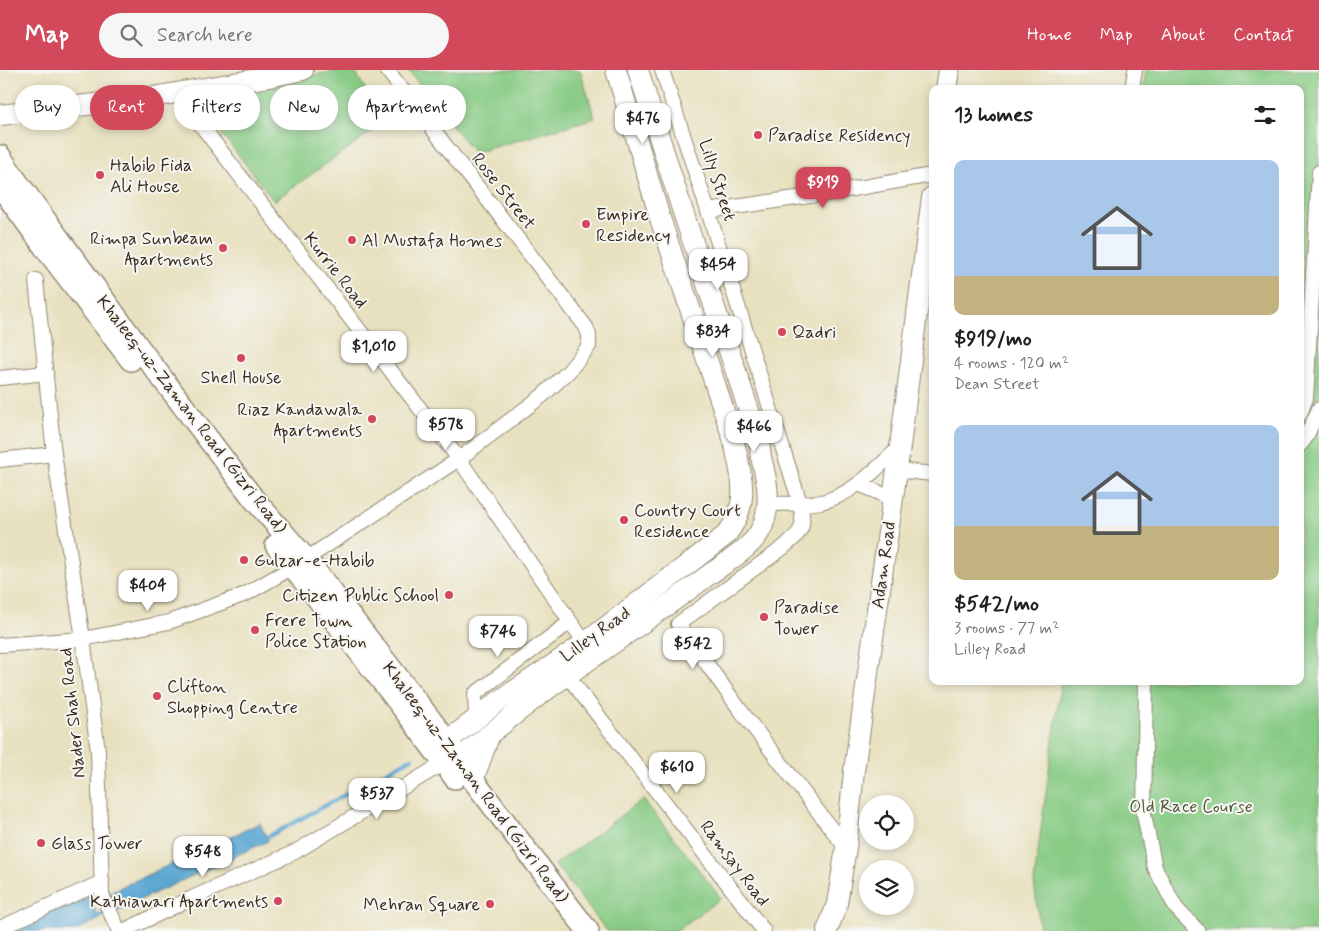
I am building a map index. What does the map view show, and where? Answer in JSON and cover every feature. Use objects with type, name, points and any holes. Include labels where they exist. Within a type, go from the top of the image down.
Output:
[{"type":"main road","points":[[222,85],[303,70]]},
{"type":"main road","name":"Lilley Road","points":[[484,726],[514,690],[584,643],[726,535],[739,515],[742,505],[741,474],[733,438],[660,218],[616,70]]},
{"type":"main road","name":"Lilley Road","points":[[446,756],[484,726],[525,705],[672,603],[746,548],[759,532],[764,520],[767,490],[759,453],[760,444],[638,70]]},
{"type":"main road","points":[[947,85],[949,70]]},
{"type":"main road","points":[[0,115],[174,93]]},
{"type":"main road","name":"Khaleeq-uz-Zaman Road (Gizri Road)","points":[[0,156],[253,507]]},
{"type":"main road","name":"Khaleeq-uz-Zaman Road (Gizri Road)","points":[[0,186],[143,376],[300,563],[446,756],[569,931]]},
{"type":"main road","name":"Adam Road","points":[[827,931],[837,904],[846,848],[854,771],[900,448],[929,221]]},
{"type":"main road","points":[[473,780],[484,726]]},
{"type":"main road","name":"Khaleeq-uz-Zaman Road (Gizri Road)","points":[[446,756],[473,780],[588,931]]},
{"type":"street","name":"Rose Street","points":[[387,70],[586,327],[589,335],[589,346],[568,372],[542,396],[459,459]]},
{"type":"street","name":"Lilly Street","points":[[662,70],[800,503],[803,519],[802,528],[784,547],[678,624],[741,711],[846,848]]},
{"type":"street","points":[[1133,85],[1135,70]]},
{"type":"street","name":"Kurrie Road","points":[[205,130],[459,459],[584,643]]},
{"type":"street","points":[[1304,403],[1306,398],[1319,172]]},
{"type":"street","points":[[708,211],[830,193],[929,176]]},
{"type":"street","name":"Nader Shah Road","points":[[36,280],[54,454],[98,751],[102,895],[121,931]]},
{"type":"street","points":[[0,378],[46,373]]},
{"type":"street","points":[[1304,440],[1319,409]]},
{"type":"street","points":[[767,504],[822,502],[837,497],[858,484],[900,448]]},
{"type":"street","points":[[0,460],[54,454]]},
{"type":"street","points":[[0,645],[82,639],[169,622],[246,594],[300,563],[459,459]]},
{"type":"street","points":[[897,470],[929,474]]},
{"type":"street","points":[[858,484],[892,500]]},
{"type":"street","points":[[484,726],[475,694],[570,622]]},
{"type":"street","name":"Ramsay Road","points":[[567,675],[764,931]]},
{"type":"street","points":[[1146,685],[1144,814],[1155,868],[1176,908],[1198,931]]},
{"type":"street","name":"Lilley Road","points":[[121,931],[295,852],[446,756]]},
{"type":"street","points":[[0,928],[102,882]]},
{"type":"green space","points":[[341,70],[354,70],[363,85],[348,85],[348,130],[374,130],[274,201],[219,130],[260,130],[260,85]]},
{"type":"green space","points":[[408,70],[580,70],[595,118],[474,153],[456,130],[466,130],[466,85],[420,85]]},
{"type":"green space","name":"Old Race Course","points":[[1146,70],[1319,70],[1319,931],[1040,931],[1034,881],[1060,685],[1304,685],[1304,85],[1144,85]]},
{"type":"green space","points":[[643,799],[721,898],[676,931],[607,931],[555,865]]},
{"type":"water","points":[[260,823],[268,841],[116,911],[108,893]]},
{"type":"water","points":[[86,892],[100,919],[75,931],[2,931]]},
{"type":"waterway","points":[[264,839],[412,758]]},
{"type":"waterway","points":[[94,918],[108,912]]},
{"type":"place","name":"Paradise Residency","points":[[758,135]]},
{"type":"place","name":"Habib Fida Ali House","points":[[100,175]]},
{"type":"place","name":"Empire Residency","points":[[586,224]]},
{"type":"place","name":"Al Mustafa Homes","points":[[352,240]]},
{"type":"place","name":"Rimpa Sunbeam Apartments","points":[[223,248]]},
{"type":"place","name":"Qadri","points":[[782,332]]},
{"type":"place","name":"Shell House","points":[[241,358]]},
{"type":"place","name":"Riaz Kandawala Apartments","points":[[372,419]]},
{"type":"place","name":"Country Court Residence","points":[[624,520]]},
{"type":"place","name":"Gulzar-e-Habib","points":[[244,560]]},
{"type":"place","name":"Citizen Public School","points":[[449,595]]},
{"type":"place","name":"Paradise Tower","points":[[764,617]]},
{"type":"place","name":"Frere Town Police Station","points":[[255,630]]},
{"type":"place","name":"Clifton Shopping Centre","points":[[157,696]]},
{"type":"place","name":"Glass Tower","points":[[41,843]]},
{"type":"place","name":"Kathiawari Apartments","points":[[278,901]]},
{"type":"place","name":"Mehran Square","points":[[490,904]]}]
